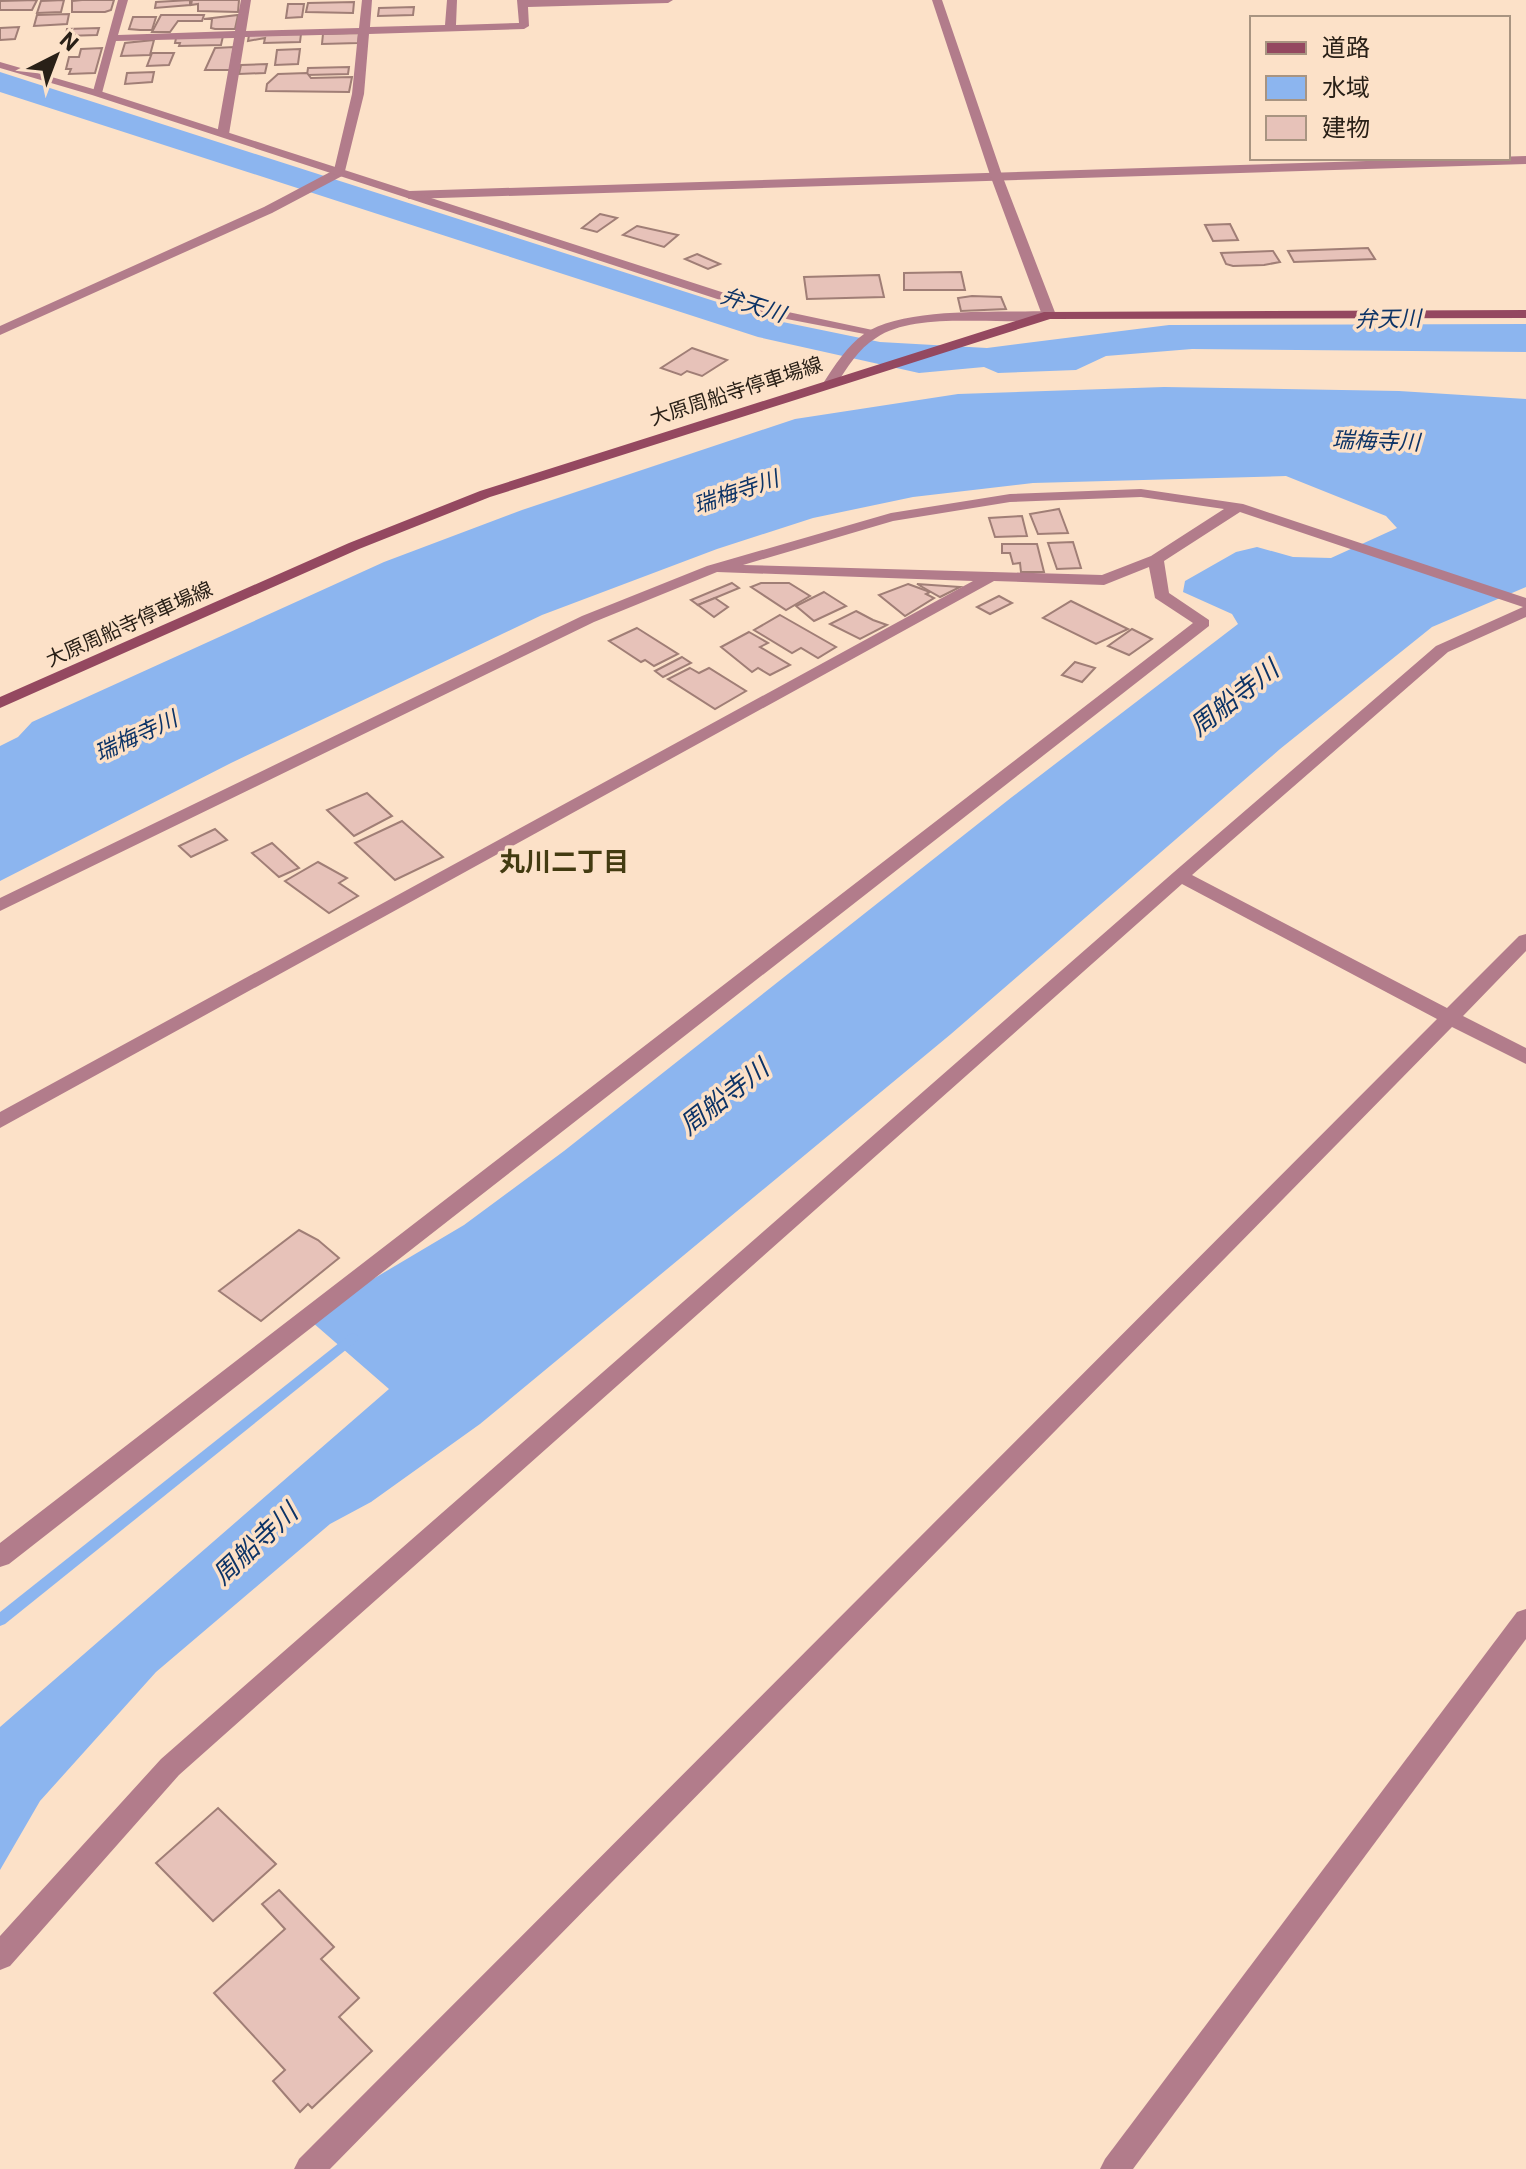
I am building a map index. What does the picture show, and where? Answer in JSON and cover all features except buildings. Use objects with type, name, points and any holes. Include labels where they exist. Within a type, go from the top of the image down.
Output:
[{"type":"main road","name":"大原周船寺停車場線","points":[[0,703],[354,546],[485,494],[1049,315],[1526,314]]},
{"type":"street","points":[[96,93],[123,0]]},
{"type":"street","points":[[223,134],[246,0]]},
{"type":"street","points":[[0,331],[297,195],[340,172],[358,94],[367,0]]},
{"type":"street","points":[[450,28],[452,0]]},
{"type":"street","points":[[113,38],[524,26],[522,2],[668,0]]},
{"type":"street","points":[[0,65],[96,93],[771,312],[875,332],[912,323],[1049,315],[996,175],[937,0]]},
{"type":"street","points":[[409,195],[1526,160]]},
{"type":"street","points":[[831,382],[844,363],[875,332]]},
{"type":"street","points":[[0,905],[588,619],[712,569],[891,517],[1010,498],[1141,493],[1238,507],[1526,603]]},
{"type":"street","points":[[712,569],[1104,580],[1156,559],[1238,507]]},
{"type":"street","points":[[0,1557],[1203,623],[1161,595],[1156,559]]},
{"type":"street","points":[[0,1121],[991,577]]},
{"type":"street","points":[[0,1956],[170,1767],[1180,876],[1442,649],[1526,611]]},
{"type":"street","points":[[1180,876],[1526,1057]]},
{"type":"street","points":[[309,2169],[1526,940]]},
{"type":"street","points":[[1115,2169],[1526,1620]]},
{"type":"water","points":[[0,72],[773,320],[880,342],[987,348],[1169,325],[1526,324],[1526,352],[1192,349],[1106,356],[1076,370],[998,373],[984,367],[919,373],[758,337],[0,92]]},
{"type":"water","points":[[1164,387],[1399,391],[1526,399],[1526,587],[1432,627],[1280,749],[951,1034],[480,1424],[371,1502],[330,1524],[156,1672],[40,1801],[0,1870],[0,1727],[389,1389],[312,1322],[368,1282],[464,1225],[564,1151],[1012,797],[1238,624],[1232,614],[1183,592],[1185,581],[1236,552],[1257,547],[1293,557],[1331,558],[1397,528],[1386,516],[1286,476],[1033,483],[913,497],[813,518],[717,549],[542,615],[231,763],[0,881],[0,746],[18,737],[32,722],[384,562],[522,510],[795,419],[958,394]]},
{"type":"waterway","points":[[0,1620],[353,1338]]},
{"type":"district","name":"丸川二丁目","points":[[564,862]]},
{"type":"water label","name":"弁天川","points":[[753,305]]},
{"type":"water label","name":"弁天川","points":[[1388,319]]},
{"type":"water label","name":"瑞梅寺川","points":[[1376,441]]},
{"type":"water label","name":"瑞梅寺川","points":[[736,492]]},
{"type":"water label","name":"周船寺川","points":[[1234,698]]},
{"type":"water label","name":"瑞梅寺川","points":[[136,736]]},
{"type":"water label","name":"周船寺川","points":[[724,1097]]},
{"type":"water label","name":"周船寺川","points":[[255,1544]]}]
